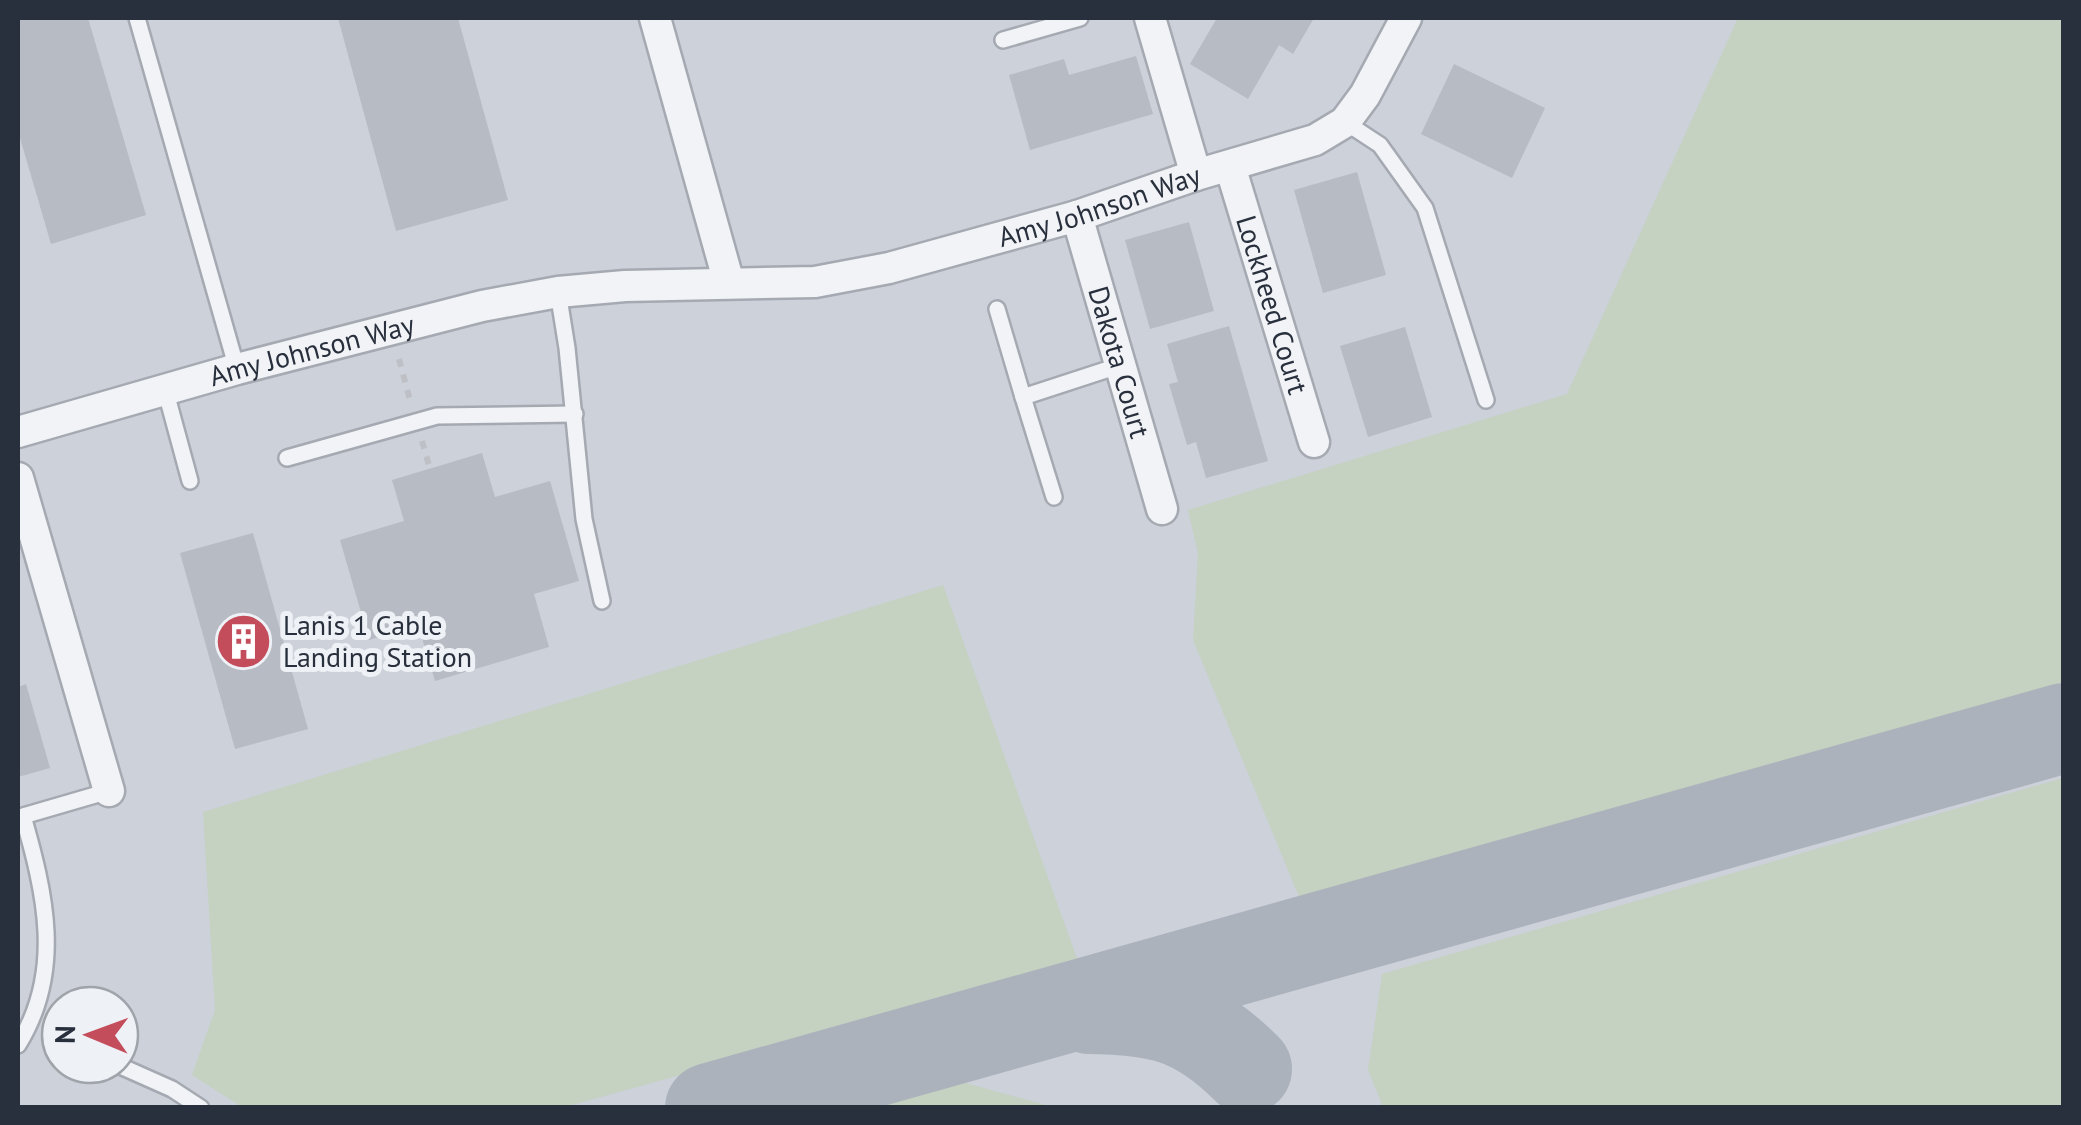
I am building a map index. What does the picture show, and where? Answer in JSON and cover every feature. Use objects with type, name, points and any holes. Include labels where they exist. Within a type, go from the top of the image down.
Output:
[{"type":"street","points":[[655,18],[729,284]]},
{"type":"street","points":[[1150,18],[1196,175]]},
{"type":"street","name":"Amy Johnson Way","points":[[18,432],[237,369],[482,306],[558,292],[625,286],[815,282],[890,268],[1077,216],[1315,140],[1345,122],[1365,95],[1406,18]]},
{"type":"street","name":"Lockheed Court","points":[[1230,166],[1314,442]]},
{"type":"street","name":"Dakota Court","points":[[1077,216],[1162,509]]},
{"type":"street","points":[[18,478],[28,556],[109,791]]},
{"type":"lane","points":[[137,18],[237,369]]},
{"type":"lane","points":[[1002,40],[1080,18]]},
{"type":"lane","points":[[1345,122],[1380,144],[1425,208],[1486,400]]},
{"type":"lane","points":[[558,292],[584,519],[602,601]]},
{"type":"lane","points":[[997,310],[1054,497]]},
{"type":"lane","points":[[1024,397],[1120,364]]},
{"type":"lane","points":[[165,389],[190,481]]},
{"type":"lane","points":[[288,458],[437,416],[574,414]]},
{"type":"lane","points":[[18,1044],[39,1001],[48,959],[48,918],[23,816],[109,791]]},
{"type":"lane","points":[[140,1075],[201,1108]]},
{"type":"shaded area","points":[[18,18],[2063,18],[2063,1107],[18,1107]]},
{"type":"green space","points":[[1738,18],[2063,18],[2063,688],[1304,909],[1193,640],[1198,553],[1188,510],[1567,394]]},
{"type":"green space","points":[[943,585],[1079,964],[565,1107],[242,1107],[192,1075],[215,1010],[203,812]]},
{"type":"green space","points":[[2063,778],[2063,1107],[1383,1107],[1368,1070],[1382,974]]},
{"type":"green space","points":[[962,1082],[1053,1107],[876,1107]]},
{"type":"building","points":[[18,18],[88,18],[146,215],[51,244],[18,131]]},
{"type":"building","points":[[338,18],[458,18],[508,200],[396,231]]},
{"type":"building","points":[[1217,18],[1314,18],[1293,54],[1279,45],[1248,99],[1190,64]]},
{"type":"building","points":[[1136,56],[1153,114],[1030,150],[1009,75],[1064,59],[1069,75]]},
{"type":"building","points":[[1454,64],[1545,108],[1512,178],[1421,134]]},
{"type":"building","points":[[1357,172],[1386,275],[1323,293],[1294,190]]},
{"type":"building","points":[[1189,222],[1214,311],[1150,329],[1125,240]]},
{"type":"building","points":[[1229,326],[1268,461],[1206,478],[1196,442],[1187,445],[1169,384],[1178,382],[1167,344]]},
{"type":"building","points":[[1405,327],[1432,417],[1368,437],[1340,346]]},
{"type":"building","points":[[482,453],[495,497],[550,481],[579,581],[534,594],[549,647],[435,681],[418,625],[369,640],[340,540],[404,521],[392,480]]},
{"type":"building","name":"Lanis 1 Cable Landing Station","points":[[253,533],[308,729],[235,749],[180,553]]},
{"type":"building","points":[[26,684],[50,768],[18,777],[18,687]]},
{"type":"taxiway","points":[[710,1108],[2064,728]]},
{"type":"taxiway","points":[[1089,1009],[1176,1020],[1211,1038],[1247,1069]]},
{"type":"place","name":"Lanis 1 Cable Landing Station","points":[[244,641]]}]
